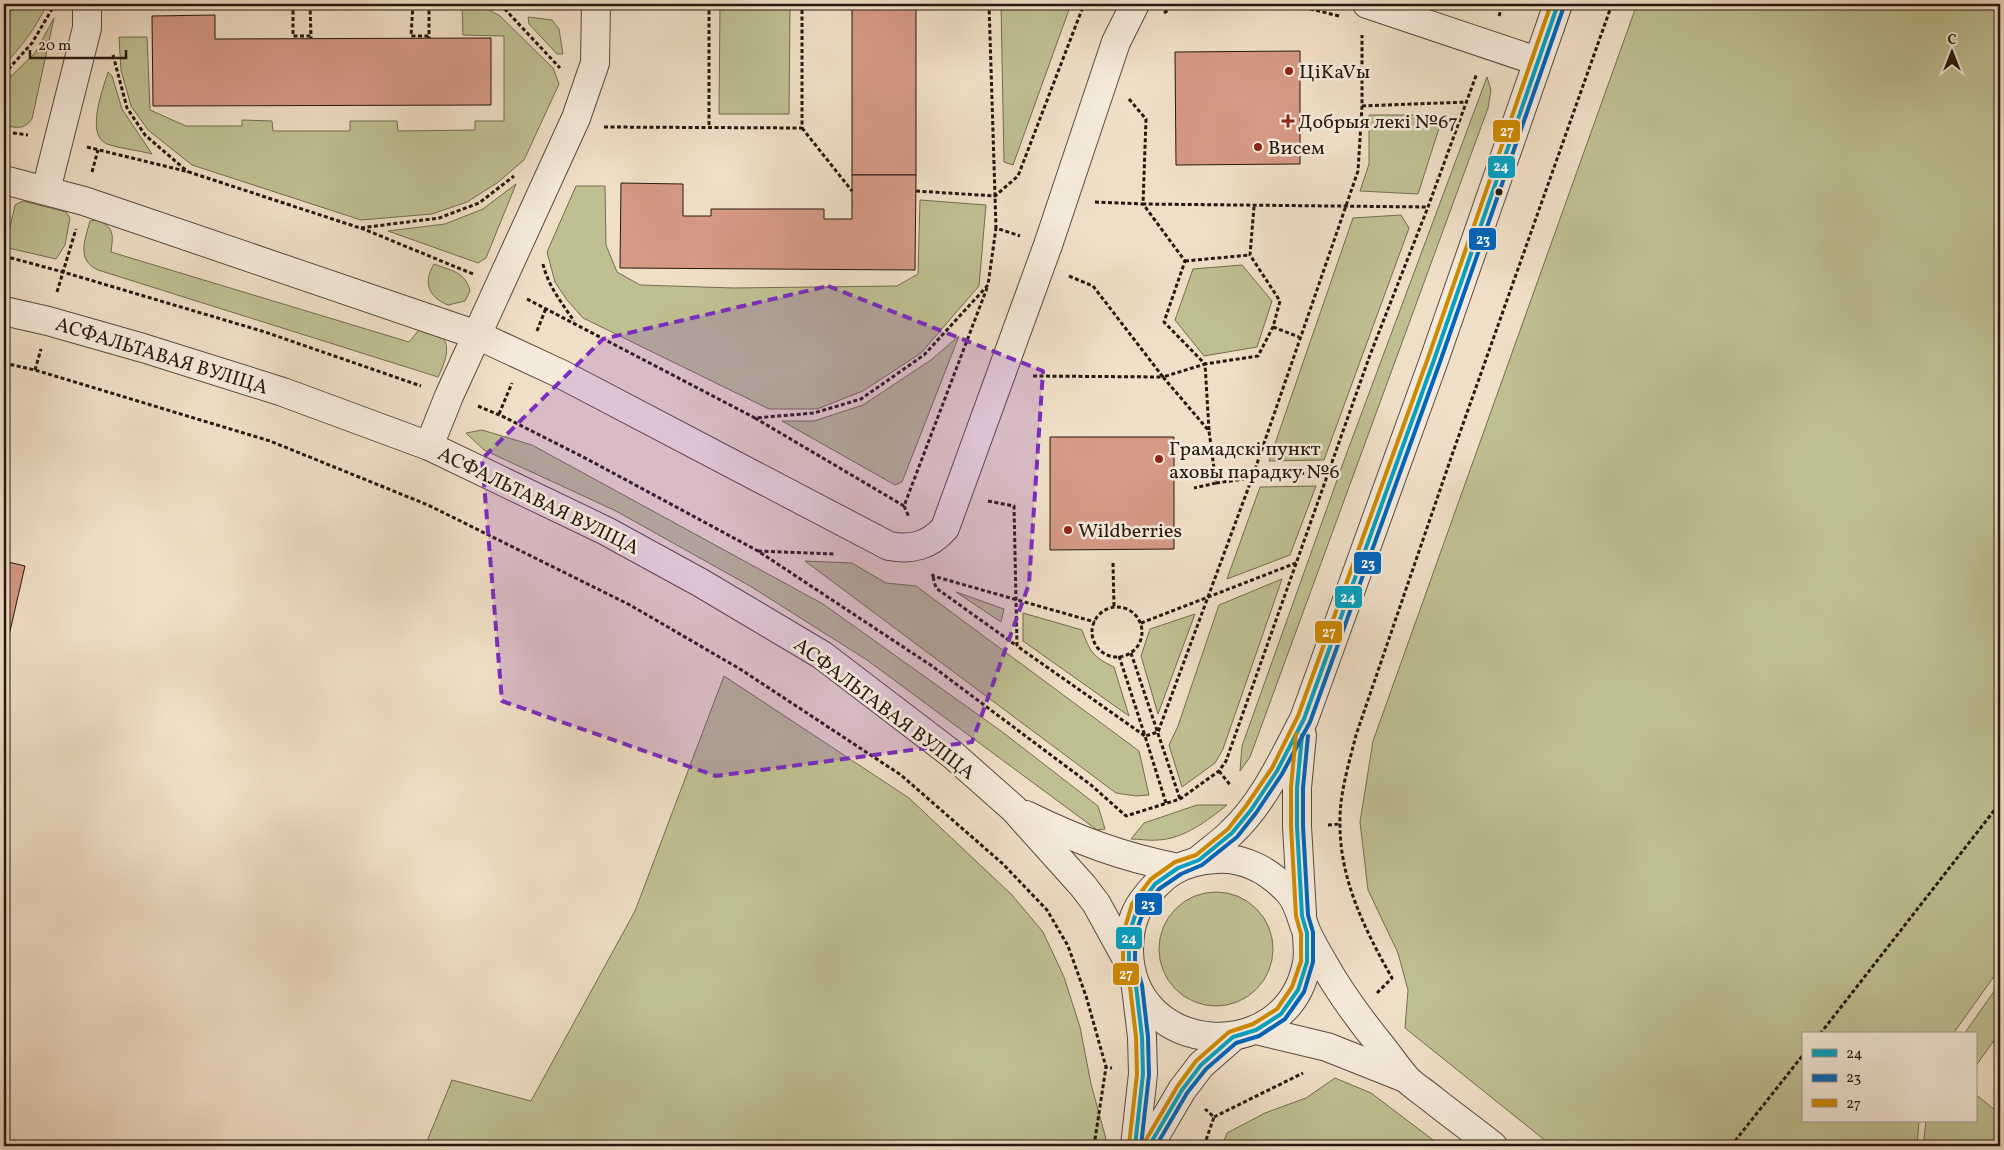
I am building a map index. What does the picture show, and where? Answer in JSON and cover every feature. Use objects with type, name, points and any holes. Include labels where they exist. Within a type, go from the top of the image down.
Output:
[{"type":"street","points":[[46,190],[87,28],[87,4]]},
{"type":"street","points":[[429,446],[449,396],[576,118],[595,63],[596,4]]},
{"type":"street","points":[[4,180],[84,201],[477,335],[561,374],[889,546],[906,549],[935,539],[945,528],[1048,245],[1116,42],[1135,4]]},
{"type":"street","points":[[1367,4],[1537,61]]},
{"type":"street","points":[[1135,1146],[1143,1074],[1142,1037],[1129,934],[1138,908],[1155,884],[1188,864],[1232,833],[1251,810],[1277,771],[1304,719],[1434,360],[1558,4]]},
{"type":"street","name":"АСФАЛЬТАВАЯ ВУЛІЦА","points":[[4,311],[48,321],[144,348],[283,392],[429,446],[606,531],[701,583],[822,655],[948,751],[1014,809],[1096,903],[1133,974]]},
{"type":"street","points":[[1149,1146],[1182,1090],[1201,1065],[1244,1033],[1280,1014],[1298,990],[1307,962],[1296,826],[1296,788],[1304,719]]},
{"type":"street","name":"АСФАЛЬТАВАЯ ВУЛІЦА","points":[[1014,809],[1071,837],[1115,852],[1188,864]]},
{"type":"street","points":[[1188,864],[1224,858],[1249,863],[1272,875],[1290,893],[1352,1009],[1406,1079],[1493,1146]]},
{"type":"street","points":[[1133,974],[1152,1010],[1176,1028],[1204,1037],[1244,1033],[1326,1047],[1406,1079]]},
{"type":"path","points":[[4,74],[32,43],[55,4]]},
{"type":"path","points":[[293,4],[293,36],[311,37],[310,4]]},
{"type":"path","points":[[413,4],[411,36],[429,37],[429,4]]},
{"type":"path","points":[[500,4],[563,70]]},
{"type":"path","points":[[709,4],[709,127]]},
{"type":"path","points":[[802,4],[802,128],[852,191]]},
{"type":"path","points":[[522,296],[756,418],[904,506],[988,285],[996,228],[990,4]]},
{"type":"path","points":[[916,192],[995,196],[1018,176],[1084,4]]},
{"type":"path","points":[[1126,816],[1180,799],[1219,771],[1226,762],[1370,355],[1504,4]]},
{"type":"path","points":[[1594,4],[1610,9],[1682,4]]},
{"type":"path","points":[[1392,978],[1369,935],[1344,870],[1340,824],[1344,781],[1356,734],[1448,465],[1612,4]]},
{"type":"path","points":[[1158,732],[1252,478],[1358,171],[1362,106],[1362,32]]},
{"type":"path","points":[[112,51],[128,108],[145,135],[188,172]]},
{"type":"path","points":[[1126,97],[1146,119],[1143,204],[1185,261]]},
{"type":"path","points":[[1362,106],[1466,102]]},
{"type":"path","points":[[576,118],[594,127],[802,128]]},
{"type":"path","points":[[80,146],[188,172],[360,228],[439,218],[479,203],[520,172]]},
{"type":"path","points":[[1092,202],[1344,208],[1428,207]]},
{"type":"path","points":[[1001,372],[1030,376],[1163,377],[1205,364],[1258,356],[1272,327],[1280,301],[1250,255],[1254,206]]},
{"type":"path","points":[[55,296],[78,224]]},
{"type":"path","points":[[996,228],[1048,245]]},
{"type":"path","points":[[1185,261],[1250,255]]},
{"type":"path","points":[[542,261],[546,277],[557,297],[576,323]]},
{"type":"path","points":[[1185,261],[1164,322],[1205,364],[1209,431],[1216,484]]},
{"type":"path","points":[[1068,276],[1093,286],[1163,377],[1209,431]]},
{"type":"path","points":[[756,418],[814,413],[861,399],[924,355],[988,285]]},
{"type":"path","points":[[535,334],[546,308]]},
{"type":"path","points":[[1272,327],[1299,338]]},
{"type":"path","points":[[35,370],[42,345]]},
{"type":"path","points":[[4,363],[35,370],[270,441],[428,505],[630,605],[740,669],[901,775],[1004,864],[1047,910]]},
{"type":"path","points":[[499,414],[514,380]]},
{"type":"path","points":[[1194,488],[1252,478],[1328,471]]},
{"type":"path","points":[[985,501],[1014,506],[1017,646]]},
{"type":"path","points":[[921,544],[936,588],[1145,736]]},
{"type":"path","points":[[758,551],[836,554]]},
{"type":"path","points":[[1113,563],[1114,607]]},
{"type":"path","points":[[1141,623],[1296,563]]},
{"type":"path","points":[[924,576],[933,576],[1094,622]]},
{"type":"path","points":[[1114,607],[1130,610],[1141,623],[1142,631],[1141,640],[1131,653],[1120,656],[1104,652],[1097,646],[1094,639],[1094,622],[1106,610],[1114,607]]},
{"type":"path","points":[[1131,653],[1180,799]]},
{"type":"path","points":[[1120,656],[1166,804]]},
{"type":"path","points":[[1145,736],[1158,732]]},
{"type":"path","points":[[1822,1032],[2000,804]]},
{"type":"path","points":[[1732,1146],[1802,1056]]},
{"type":"path","points":[[1094,1146],[1106,1067]]},
{"type":"path","points":[[1214,1117],[1305,1072]]},
{"type":"highlighted area","points":[[828,286],[1043,371],[1029,584],[972,742],[716,776],[502,701],[482,459],[603,339]]},
{"type":"green space","points":[[39,4],[47,4],[28,36],[4,65],[4,15],[10,15],[10,7],[39,6]]},
{"type":"green space","points":[[720,4],[790,4],[789,114],[719,114]]},
{"type":"green space","points":[[1001,4],[1071,4],[1013,165],[1004,162]]},
{"type":"green space","points":[[1637,4],[2000,4],[2000,968],[1954,1032],[1802,1032],[1802,1122],[1919,1122],[1917,1145],[1919,1146],[1552,1146],[1405,1028],[1408,990],[1398,953],[1368,890],[1360,822],[1373,741]]},
{"type":"green space","points":[[462,5],[480,5],[500,16],[553,68],[559,84],[524,160],[497,183],[467,202],[432,214],[361,220],[192,165],[148,130],[131,106],[121,70],[119,37],[147,37],[150,110],[186,126],[242,126],[242,120],[272,121],[273,131],[350,131],[350,121],[397,121],[398,131],[475,130],[475,121],[504,121],[504,36],[463,35]]},
{"type":"green space","points":[[528,17],[552,20],[559,29],[563,54],[557,54],[529,24]]},
{"type":"green space","points":[[54,18],[32,119],[23,127],[4,125],[4,83],[35,53]]},
{"type":"green space","points":[[108,72],[112,76],[122,109],[152,154],[112,146],[101,139],[97,131],[97,111]]},
{"type":"green space","points":[[1487,77],[1491,90],[1488,108],[1250,757],[1240,771],[1242,746],[1346,455]]},
{"type":"green space","points":[[1369,115],[1436,115],[1441,122],[1418,194],[1360,191],[1369,164]]},
{"type":"green space","points":[[516,184],[486,258],[478,263],[388,231],[445,224],[483,209]]},
{"type":"green space","points":[[576,186],[605,186],[606,245],[617,272],[640,285],[734,288],[897,286],[918,274],[920,200],[986,205],[979,286],[921,353],[863,391],[817,409],[769,409],[583,318],[567,300],[555,282],[547,252]]},
{"type":"green space","points":[[23,201],[66,212],[70,218],[65,245],[56,259],[4,247],[4,226],[10,227],[15,205]]},
{"type":"green space","points":[[1401,215],[1409,228],[1324,460],[1269,461],[1353,218]]},
{"type":"green space","points":[[98,220],[104,223],[112,233],[111,252],[409,342],[419,330],[438,334],[444,339],[446,352],[438,377],[98,270],[87,261],[84,249],[90,221]]},
{"type":"green space","points":[[434,264],[457,273],[465,279],[470,291],[465,301],[448,305],[436,298],[428,283]]},
{"type":"green space","points":[[1242,265],[1272,301],[1257,347],[1204,356],[1175,320],[1193,269]]},
{"type":"green space","points":[[959,336],[902,482],[895,485],[782,421],[814,421],[863,405],[931,360]]},
{"type":"green space","points":[[482,430],[532,445],[823,604],[1001,731],[1098,806],[1105,829],[1097,830],[867,660],[750,586],[616,511],[484,450],[466,433]]},
{"type":"green space","points":[[1316,486],[1290,555],[1227,579],[1260,487]]},
{"type":"green space","points":[[805,561],[852,563],[886,583],[916,586],[1139,751],[1149,795],[1136,796],[1116,793]]},
{"type":"green space","points":[[1282,579],[1223,749],[1215,763],[1182,787],[1169,745],[1178,726],[1219,605]]},
{"type":"green space","points":[[956,592],[1004,609],[1001,622]]},
{"type":"green space","points":[[1023,613],[1082,630],[1087,644],[1093,653],[1114,667],[1129,716],[1023,641]]},
{"type":"green space","points":[[1195,614],[1158,714],[1141,656],[1150,629]]},
{"type":"green space","points":[[724,676],[909,798],[1012,895],[1043,932],[1064,977],[1080,1027],[1091,1084],[1106,1139],[1104,1146],[425,1146],[452,1080],[531,1101],[635,911]]},
{"type":"green space","points":[[1197,805],[1227,805],[1195,828],[1177,836],[1155,840],[1131,839],[1144,823]]},
{"type":"green space","points":[[1216,892],[1238,896],[1256,909],[1269,927],[1273,949],[1269,971],[1256,989],[1238,1002],[1216,1006],[1194,1002],[1176,989],[1163,971],[1159,949],[1163,927],[1176,909],[1194,896]]},
{"type":"green space","points":[[2000,983],[2000,1032],[1976,1066],[1976,1032],[1965,1032]]},
{"type":"green space","points":[[1335,1078],[1371,1093],[1441,1146],[1222,1146],[1227,1133],[1265,1113],[1306,1098]]},
{"type":"green space","points":[[1976,1095],[2000,1114],[2000,1146],[1933,1146],[1924,1139],[1926,1122],[1976,1122]]},
{"type":"building","points":[[852,4],[916,4],[916,175],[852,175]]},
{"type":"building","points":[[215,15],[215,39],[491,38],[491,105],[153,106],[152,16]]},
{"type":"building","points":[[1300,51],[1300,164],[1176,165],[1175,52]]},
{"type":"building","points":[[852,175],[916,175],[915,270],[620,268],[621,183],[683,184],[683,216],[711,216],[711,209],[824,209],[824,219],[852,219]]},
{"type":"building","points":[[1050,437],[1174,437],[1174,549],[1050,550]]},
{"type":"building","points":[[4,561],[25,566],[4,657]]},
{"type":"transit line","name":"27","points":[[1129,1145],[1137,1074],[1136,1037],[1130,987],[1123,964],[1123,934],[1132,904],[1151,879],[1175,862],[1196,855],[1228,829],[1272,768],[1298,716],[1428,358],[1551,4]]},
{"type":"transit line","name":"24","points":[[1135,1146],[1143,1074],[1142,1037],[1136,986],[1129,963],[1129,934],[1138,907],[1155,884],[1178,868],[1199,860],[1232,833],[1251,810],[1277,771],[1304,719],[1434,360],[1558,4]]},
{"type":"transit line","name":"23","points":[[1141,1146],[1149,1075],[1148,1037],[1142,985],[1135,962],[1135,935],[1144,910],[1159,889],[1181,874],[1202,865],[1237,837],[1256,813],[1282,774],[1310,722],[1440,362],[1564,6]]},
{"type":"transit line","name":"27","points":[[1144,1143],[1177,1087],[1196,1061],[1229,1032],[1253,1024],[1277,1009],[1292,987],[1301,961],[1301,934],[1296,916],[1291,826],[1291,787],[1296,734]]},
{"type":"transit line","name":"24","points":[[1149,1146],[1182,1090],[1201,1065],[1233,1037],[1256,1030],[1281,1014],[1298,990],[1307,962],[1307,933],[1302,916],[1297,826],[1297,788],[1302,735]]},
{"type":"transit line","name":"23","points":[[1156,1146],[1187,1093],[1206,1069],[1236,1043],[1259,1036],[1285,1019],[1304,992],[1313,962],[1313,932],[1308,915],[1303,826],[1303,788],[1308,736]]},
{"type":"place","name":"ЦiKaVы","points":[[1289,71]]},
{"type":"place","name":"Добрыя лекі №67","points":[[1288,121]]},
{"type":"place","name":"Висем","points":[[1258,147]]},
{"type":"place","name":"Грамадскі пункт аховы парадку №6","points":[[1159,459]]},
{"type":"place","name":"Wildberries","points":[[1068,530]]}]
